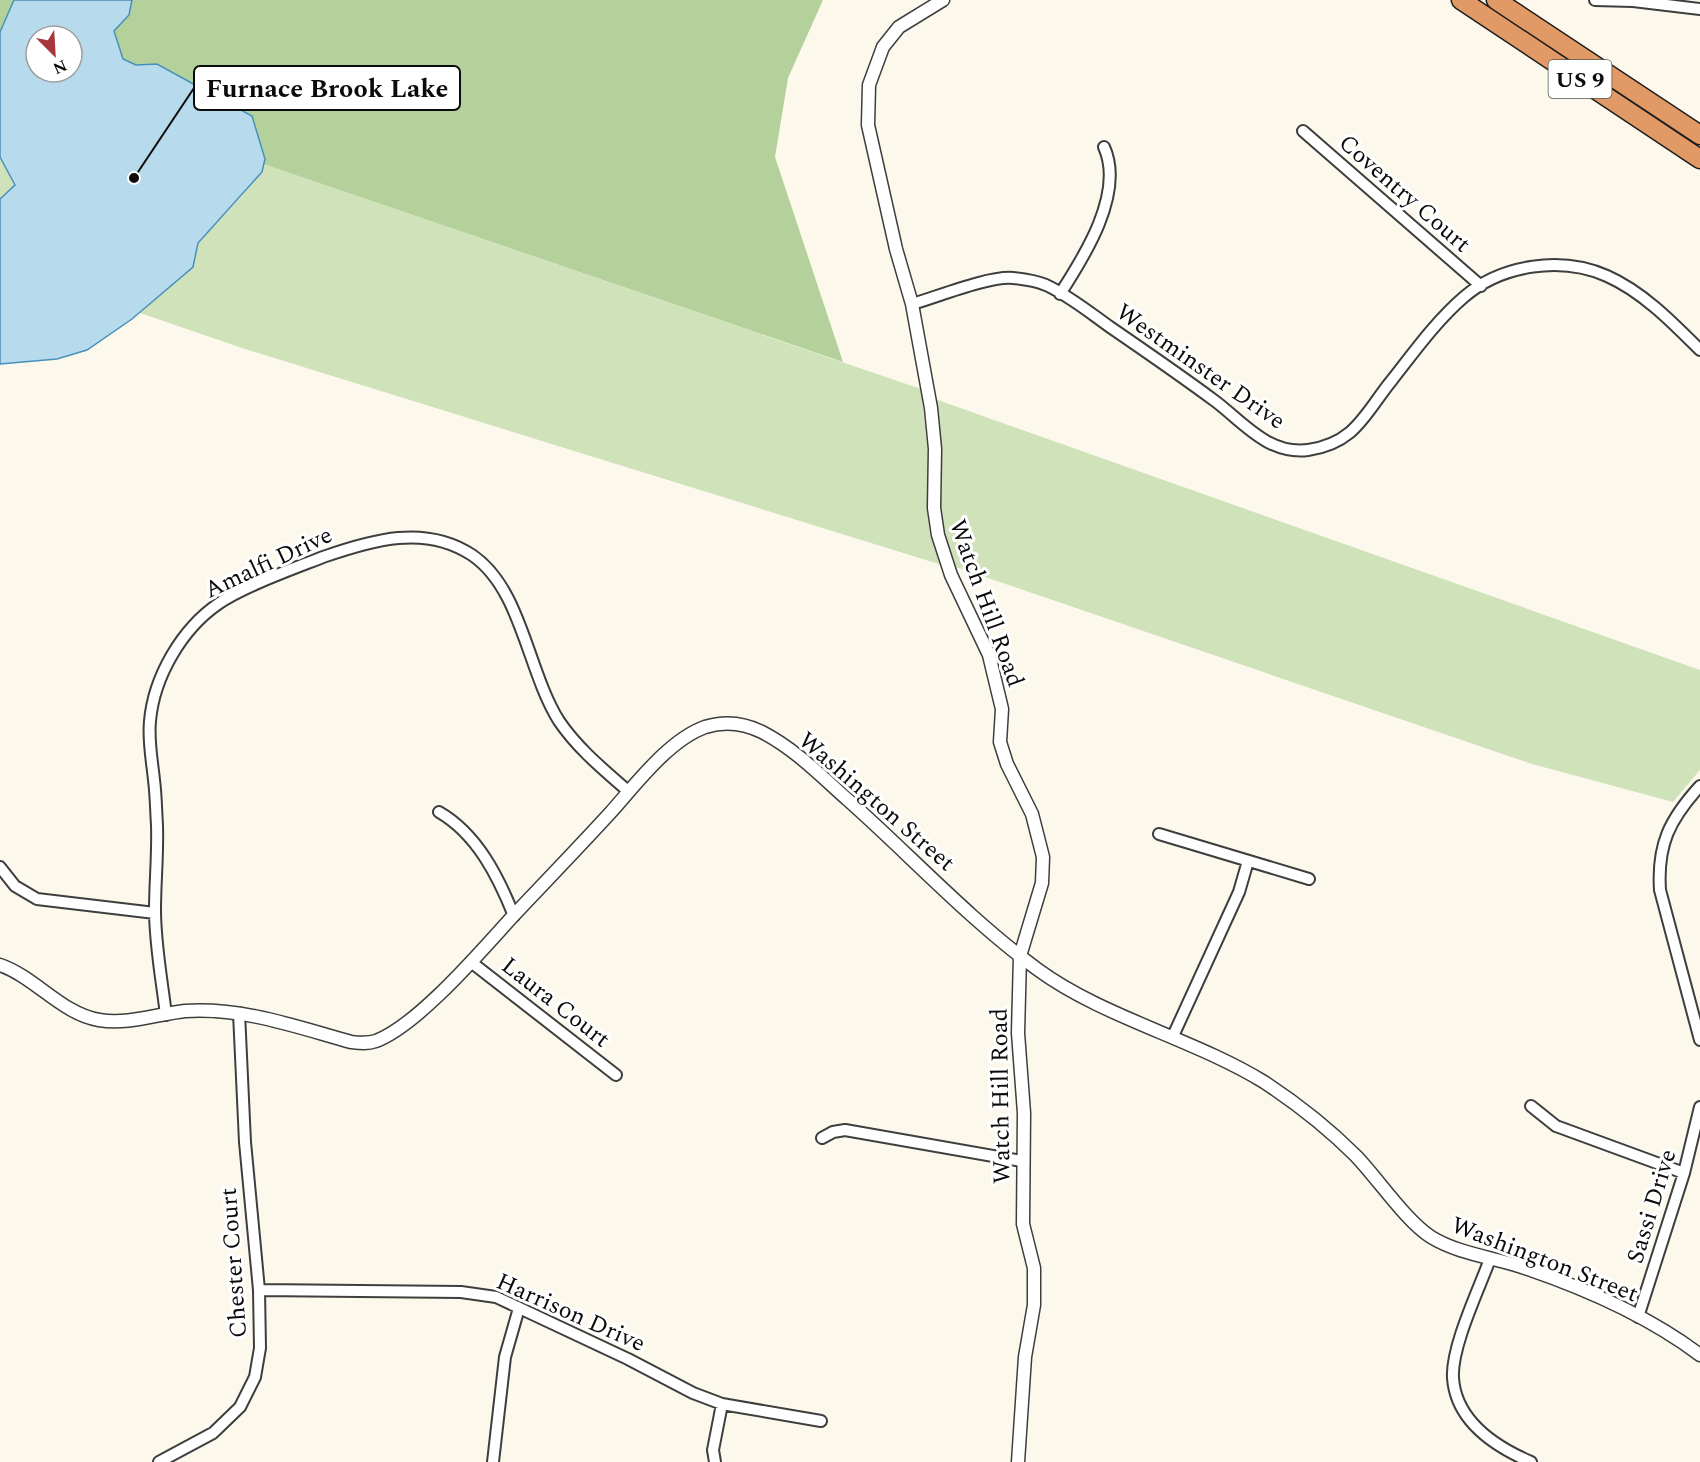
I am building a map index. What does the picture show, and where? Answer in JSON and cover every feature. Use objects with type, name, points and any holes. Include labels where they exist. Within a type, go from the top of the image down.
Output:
[{"type":"highway","name":"US 9","points":[[1461,0],[1700,159]]},
{"type":"highway","name":"US 9","points":[[1496,0],[1700,135]]},
{"type":"street","name":"Watch Hill Road","points":[[943,0],[899,27],[883,46],[869,85],[868,125],[912,304],[934,422],[934,508],[938,535],[951,575],[989,655],[1002,709],[1000,742],[1007,764],[1032,814],[1043,857],[1042,883],[1020,956],[1018,1033],[1024,1113],[1023,1224],[1034,1268],[1034,1305],[1025,1358],[1018,1462]]},
{"type":"street","points":[[1595,0],[1644,2],[1700,9]]},
{"type":"street","name":"Coventry Court","points":[[1303,131],[1481,286]]},
{"type":"street","points":[[1060,294],[1087,253],[1106,200],[1110,169],[1104,147]]},
{"type":"street","name":"Westminster Drive","points":[[912,304],[1010,278],[1045,285],[1218,403],[1247,430],[1282,448],[1306,450],[1333,444],[1359,426],[1391,381],[1438,324],[1465,296],[1521,267],[1568,266],[1607,276],[1654,306],[1700,350]]},
{"type":"street","name":"Amalfi Drive","points":[[166,1015],[155,913],[157,843],[154,780],[149,739],[150,720],[158,682],[177,647],[197,622],[220,603],[302,565],[363,543],[413,536],[445,542],[472,556],[498,581],[506,594],[537,679],[559,720],[579,747],[629,792]]},
{"type":"street","name":"Washington Street","points":[[0,965],[20,972],[77,1012],[99,1020],[139,1020],[185,1011],[239,1013],[262,1017],[351,1042],[366,1043],[379,1040],[401,1026],[471,962],[629,792],[681,740],[705,727],[734,723],[759,731],[795,752],[997,938],[1042,973],[1108,1008],[1173,1036],[1264,1082],[1323,1127],[1354,1155],[1428,1235],[1451,1246],[1519,1266],[1638,1317],[1669,1332],[1700,1355]]},
{"type":"street","points":[[1700,786],[1682,807],[1662,841],[1659,873],[1660,890],[1700,1040]]},
{"type":"street","points":[[439,812],[461,828],[498,877],[514,916]]},
{"type":"street","points":[[1159,834],[1309,879]]},
{"type":"street","points":[[1173,1036],[1239,892],[1248,861]]},
{"type":"street","points":[[0,867],[15,886],[37,900],[155,913]]},
{"type":"street","name":"Laura Court","points":[[471,962],[616,1075]]},
{"type":"street","name":"Chester Court","points":[[159,1462],[213,1433],[240,1407],[255,1377],[260,1348],[259,1290],[245,1142],[239,1013]]},
{"type":"street","points":[[1531,1106],[1556,1126],[1684,1173]]},
{"type":"street","name":"Sassi Drive","points":[[1638,1317],[1684,1173],[1700,1107]]},
{"type":"street","points":[[822,1138],[833,1132],[845,1130],[1022,1161]]},
{"type":"street","points":[[1490,1258],[1463,1331],[1454,1361],[1453,1379],[1468,1417],[1492,1443],[1531,1462]]},
{"type":"street","name":"Harrison Drive","points":[[259,1290],[461,1292],[496,1297],[628,1359],[693,1393],[722,1404],[821,1421]]},
{"type":"street","points":[[494,1462],[505,1357],[519,1308]]},
{"type":"street","points":[[715,1462],[713,1450],[722,1404]]},
{"type":"green space","points":[[0,0],[14,0],[0,32]]},
{"type":"green space","points":[[132,0],[823,0],[788,78],[775,157],[843,362],[263,164],[265,159],[157,64],[136,65],[123,59],[114,31],[129,15]]},
{"type":"green space","points":[[0,157],[15,185],[0,199]]},
{"type":"green space","points":[[263,164],[921,389],[928,453],[927,512],[942,565],[245,349],[140,313],[193,267],[198,243],[262,172]]},
{"type":"green space","points":[[935,399],[1700,670],[1700,770],[1673,802],[1532,764],[953,566],[940,517],[941,440]]},
{"type":"water","points":[[14,0],[132,0],[129,15],[114,31],[123,59],[136,65],[157,64],[252,116],[265,159],[262,172],[198,243],[193,267],[132,319],[87,350],[57,359],[0,364],[0,199],[15,185],[0,157],[0,32]]},
{"type":"place","name":"Furnace Brook Lake","points":[[134,178]]}]
